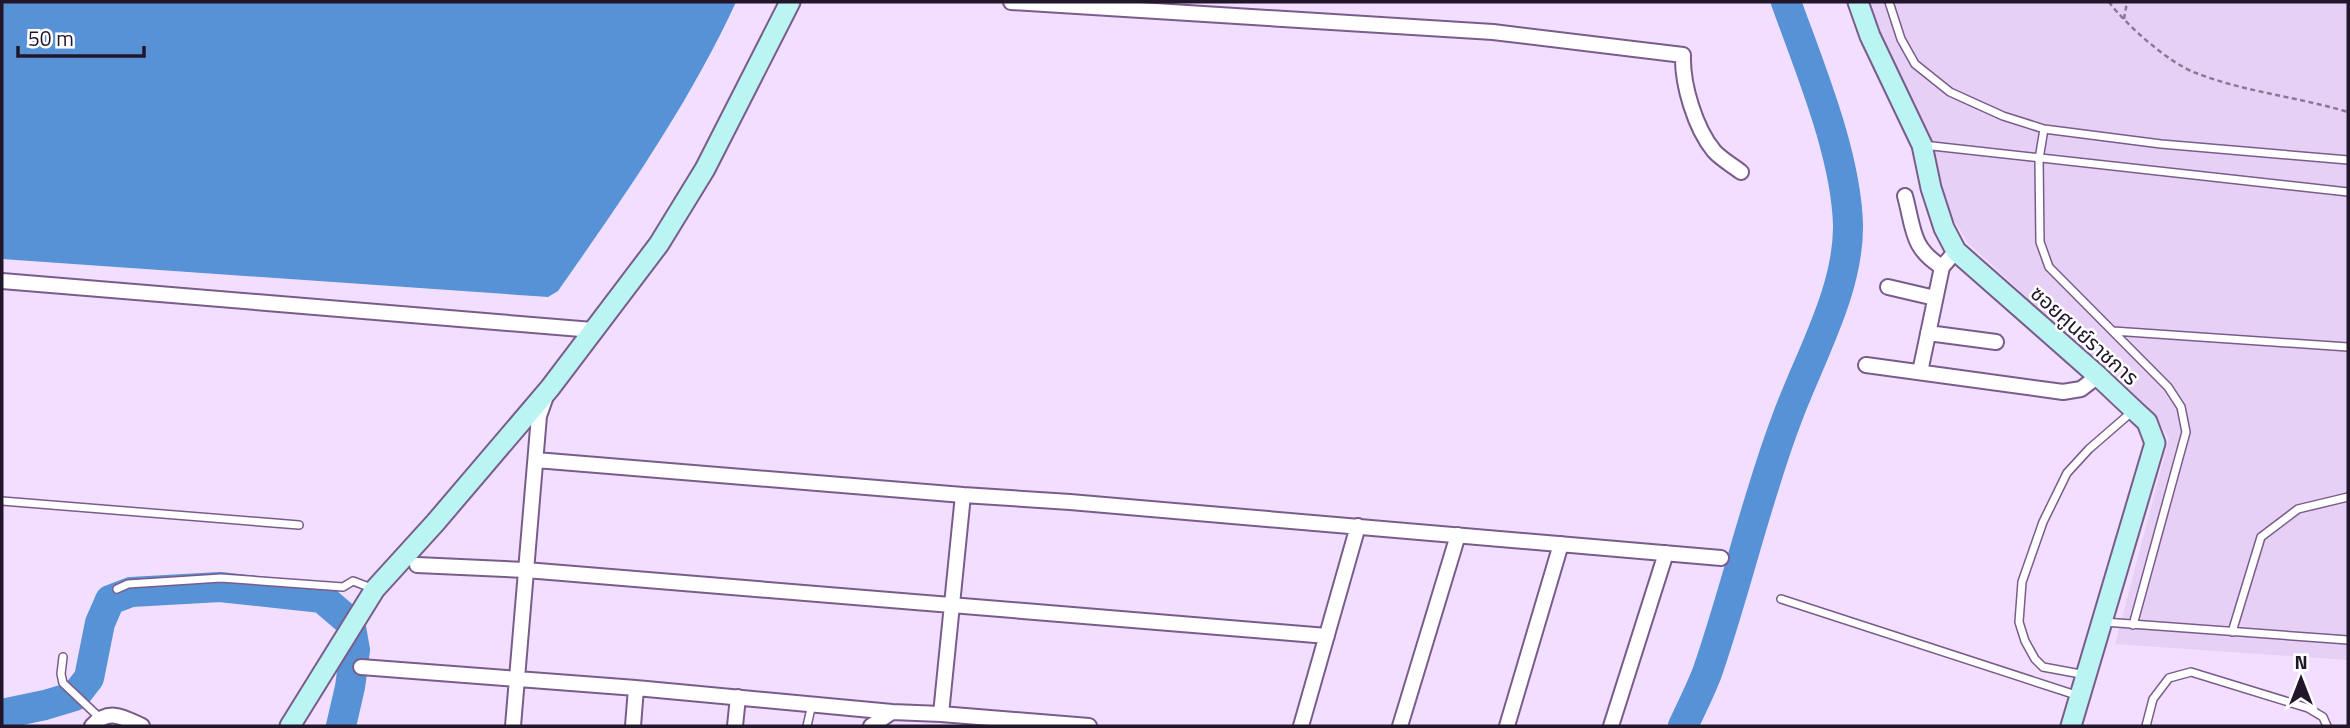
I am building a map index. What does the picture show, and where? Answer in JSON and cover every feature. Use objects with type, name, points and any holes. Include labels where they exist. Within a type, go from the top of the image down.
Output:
[{"type":"street","points":[[290,726],[372,595],[550,388],[659,244],[705,169],[790,2]]},
{"type":"street","points":[[1011,2],[1493,32],[1683,55],[1686,92],[1697,119],[1714,150],[1741,172]]},
{"type":"street","name":"ซอยศูนย์ราชการ","points":[[1858,2],[1870,36],[1922,145],[1941,218],[1956,251],[2147,422],[2155,443],[2071,726]]},
{"type":"street","points":[[1905,196],[1916,243],[1926,257],[1942,267]]},
{"type":"street","points":[[1920,372],[1942,267],[1956,251]]},
{"type":"street","points":[[2,281],[593,330]]},
{"type":"street","points":[[1888,288],[1935,298]]},
{"type":"street","points":[[1928,333],[1996,342]]},
{"type":"street","points":[[1866,365],[2063,392],[2081,389],[2098,376]]},
{"type":"street","points":[[513,726],[539,416],[550,388]]},
{"type":"street","points":[[536,460],[1083,503],[1721,558]]},
{"type":"street","points":[[941,714],[962,495]]},
{"type":"street","points":[[1301,726],[1358,526]]},
{"type":"street","points":[[1400,726],[1458,535]]},
{"type":"street","points":[[1507,726],[1560,544]]},
{"type":"street","points":[[1611,726],[1666,553]]},
{"type":"street","points":[[417,565],[526,570],[1327,636]]},
{"type":"street","points":[[361,667],[1089,726]]},
{"type":"street","points":[[633,726],[636,688]]},
{"type":"street","points":[[735,726],[738,696]]},
{"type":"street","points":[[871,726],[892,712]]},
{"type":"street","points":[[96,722],[111,715],[123,717],[142,726]]},
{"type":"lane","points":[[1889,2],[1901,39],[1914,64],[1950,92],[2003,116],[2044,130],[2161,144],[2348,160]]},
{"type":"lane","points":[[2044,130],[2039,159],[2040,242],[2049,267],[2168,387],[2181,407],[2186,432],[2133,625]]},
{"type":"lane","points":[[1922,145],[2348,192]]},
{"type":"lane","points":[[2112,331],[2348,347]]},
{"type":"lane","points":[[2087,675],[2043,667],[2035,659],[2025,641],[2020,622],[2022,582],[2043,522],[2067,473],[2089,449],[2134,410]]},
{"type":"lane","points":[[2232,632],[2261,537],[2298,509],[2348,497]]},
{"type":"lane","points":[[2,501],[299,526]]},
{"type":"lane","points":[[117,589],[128,584],[221,578],[343,587],[353,581],[372,595]]},
{"type":"lane","points":[[1781,599],[2079,696]]},
{"type":"lane","points":[[2104,622],[2348,640]]},
{"type":"lane","points":[[63,657],[63,683],[96,722]]},
{"type":"lane","points":[[2146,726],[2153,698],[2169,678],[2191,672],[2308,708],[2323,717],[2327,726]]},
{"type":"lane","points":[[807,726],[812,704]]},
{"type":"path","points":[[2109,2],[2147,42],[2194,73],[2348,111]]},
{"type":"path","points":[[2124,19],[2127,2]]},
{"type":"shaded area","points":[[1862,2],[2348,2],[2348,660],[2115,644],[2169,439],[2154,414],[1968,243],[1942,201]]},
{"type":"water","points":[[2,2],[736,2],[676,115],[558,291],[548,297],[2,259]]},
{"type":"waterway","points":[[1683,726],[1707,673],[1775,452],[1835,300],[1847,250],[1846,198],[1834,141],[1786,2]]},
{"type":"waterway","points":[[2,714],[75,696],[89,678],[100,623],[110,600],[131,592],[220,587],[322,598],[350,622],[355,650],[341,726]]}]
